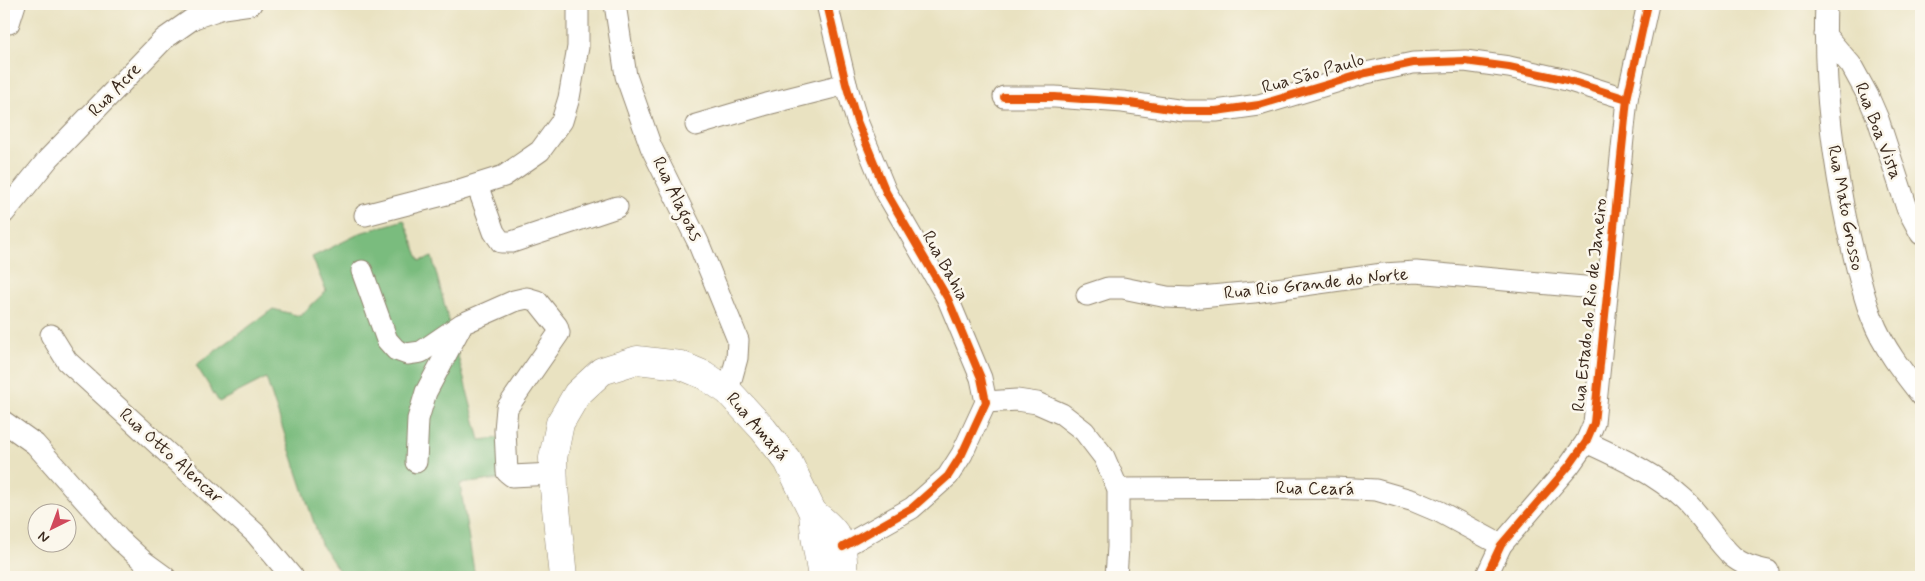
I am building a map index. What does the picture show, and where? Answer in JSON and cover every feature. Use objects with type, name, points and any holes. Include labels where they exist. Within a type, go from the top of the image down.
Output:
[{"type":"main road","name":"Rua Amapá","points":[[563,577],[553,474],[553,458],[560,422],[577,394],[602,370],[637,360],[680,365],[704,375],[728,392],[763,428],[788,461],[813,512],[833,529],[835,568]]},
{"type":"street","name":"Rua Acre","points":[[4,213],[49,158],[164,39],[194,18],[223,8],[251,4]]},
{"type":"street","points":[[365,215],[504,176],[540,151],[562,122],[569,98],[578,46],[578,4]]},
{"type":"street","name":"Rua Alagoas","points":[[615,4],[626,76],[651,147],[698,242],[738,340],[737,358],[728,392]]},
{"type":"street","name":"Rua Bahia","points":[[827,4],[857,121],[886,192],[948,299],[981,378],[986,402]]},
{"type":"street","name":"Rua Estado do Rio de Janeiro","points":[[1486,577],[1501,545],[1551,489],[1586,442],[1594,423],[1606,289],[1627,99],[1648,4]]},
{"type":"street","name":"Rua Mato Grosso","points":[[1826,4],[1825,72],[1831,134],[1858,274],[1872,319],[1887,350],[1921,395]]},
{"type":"street","name":"Rua Boa Vista","points":[[1825,35],[1851,65],[1868,96],[1878,119],[1907,208],[1921,234]]},
{"type":"street","name":"Rua São Paulo","points":[[1004,98],[1055,96],[1123,102],[1184,111],[1216,111],[1258,105],[1366,73],[1413,63],[1465,61],[1509,67],[1567,80],[1627,99]]},
{"type":"street","points":[[696,125],[846,84]]},
{"type":"street","points":[[477,185],[494,232],[501,242],[512,242],[617,207]]},
{"type":"street","points":[[362,271],[387,340],[396,350],[407,354],[421,352],[462,324],[514,301],[527,298],[537,301],[557,326],[559,333],[507,408],[505,430],[507,472],[512,476],[553,474]]},
{"type":"street","name":"Rua Rio Grande do Norte","points":[[1087,295],[1108,288],[1123,288],[1167,297],[1190,298],[1254,292],[1383,274],[1416,272],[1606,289]]},
{"type":"street","points":[[416,462],[418,419],[426,392],[462,324]]},
{"type":"street","name":"Rua Otto Alencar","points":[[51,335],[67,361],[256,534],[292,577]]},
{"type":"street","points":[[835,568],[912,508],[948,476],[970,439],[986,402],[1017,400],[1037,403],[1062,414],[1084,431],[1104,457],[1118,489],[1116,577]]},
{"type":"street","points":[[4,422],[35,444],[119,539],[143,561],[165,577]]},
{"type":"street","points":[[1586,442],[1624,459],[1655,477],[1684,500],[1733,556],[1749,566],[1768,571]]},
{"type":"street","name":"Rua Ceará","points":[[1118,489],[1334,488],[1376,490],[1414,501],[1440,512],[1501,545]]},
{"type":"green space","points":[[404,220],[420,261],[432,257],[480,440],[506,437],[508,478],[460,484],[475,577],[343,577],[321,544],[266,378],[219,402],[196,365],[273,309],[300,316],[326,291],[312,257],[363,232]]},
{"type":"cycle path","points":[[827,4],[857,121],[886,192],[948,299],[981,378],[986,402],[962,454],[948,476],[912,508],[843,547]]},
{"type":"cycle path","points":[[1486,577],[1501,545],[1569,466],[1586,442],[1594,423],[1627,99],[1648,4]]},
{"type":"cycle path","points":[[1004,97],[1055,97],[1123,102],[1184,111],[1216,111],[1259,105],[1366,73],[1413,63],[1465,61],[1509,67],[1567,80],[1627,99]]}]
